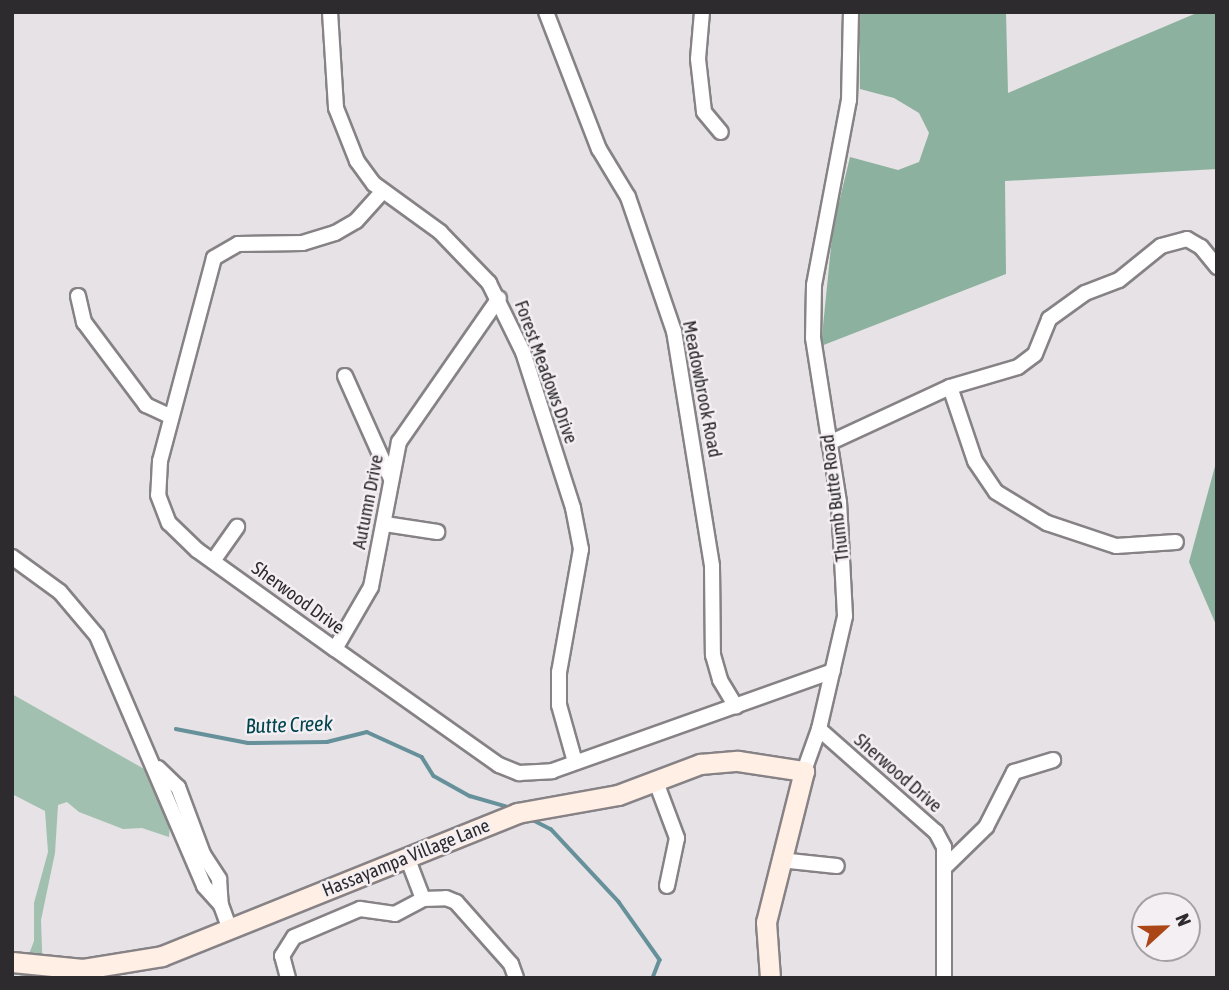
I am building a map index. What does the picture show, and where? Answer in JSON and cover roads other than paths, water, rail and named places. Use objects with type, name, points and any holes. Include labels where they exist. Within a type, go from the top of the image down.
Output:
[{"type":"street","name":"Forest Meadows Drive","points":[[331,12],[340,121],[357,161],[383,191],[440,232],[499,298],[523,352],[573,508],[581,549],[559,671],[559,705],[575,762]]},
{"type":"street","name":"Meadowbrook Road","points":[[545,12],[599,149],[628,197],[674,331],[712,566],[713,655],[736,707]]},
{"type":"street","points":[[702,12],[698,59],[704,112],[721,132]]},
{"type":"street","name":"Thumb Butte Road","points":[[770,978],[766,922],[804,771],[819,729],[845,616],[844,547],[813,338],[814,285],[849,100],[851,12]]},
{"type":"street","name":"Sherwood Drive","points":[[383,191],[355,221],[335,233],[303,243],[238,244],[219,251],[170,416],[158,471],[158,495],[169,523],[213,561],[499,765],[538,774],[833,671]]},
{"type":"street","points":[[829,443],[950,387],[1018,367],[1035,354],[1049,319],[1084,293],[1119,280],[1161,246],[1187,239],[1201,247],[1217,267]]},
{"type":"street","points":[[78,296],[84,322],[146,405],[170,416]]},
{"type":"street","name":"Autumn Drive","points":[[335,649],[371,587],[400,442],[499,298]]},
{"type":"street","points":[[345,376],[391,479]]},
{"type":"street","points":[[950,387],[975,461],[996,492],[1046,523],[1116,547],[1176,542]]},
{"type":"street","points":[[385,524],[437,532]]},
{"type":"street","points":[[213,561],[237,527]]},
{"type":"street","points":[[12,557],[60,592],[89,624],[152,762],[178,787],[191,838],[219,878],[220,905],[230,930]]},
{"type":"street","name":"Sherwood Drive","points":[[819,729],[936,832],[944,847],[944,978]]},
{"type":"street","points":[[944,868],[986,827],[1014,772],[1054,760]]},
{"type":"street","name":"Hassayampa Village Lane","points":[[17,963],[83,969],[126,964],[230,930],[517,813],[618,795],[700,764],[773,764],[804,771]]},
{"type":"street","points":[[656,782],[677,838],[667,886]]},
{"type":"street","points":[[407,857],[423,899]]},
{"type":"street","points":[[780,860],[837,866]]},
{"type":"street","points":[[288,978],[282,956],[294,937],[360,909],[395,914],[423,899],[456,902],[511,964],[516,978]]},
{"type":"waterway","name":"Butte Creek","points":[[176,729],[248,743],[327,742],[367,732],[422,757],[434,776],[470,796],[506,806]]},
{"type":"waterway","name":"Butte Creek","points":[[531,819],[551,829],[619,902],[660,960],[653,978]]}]
